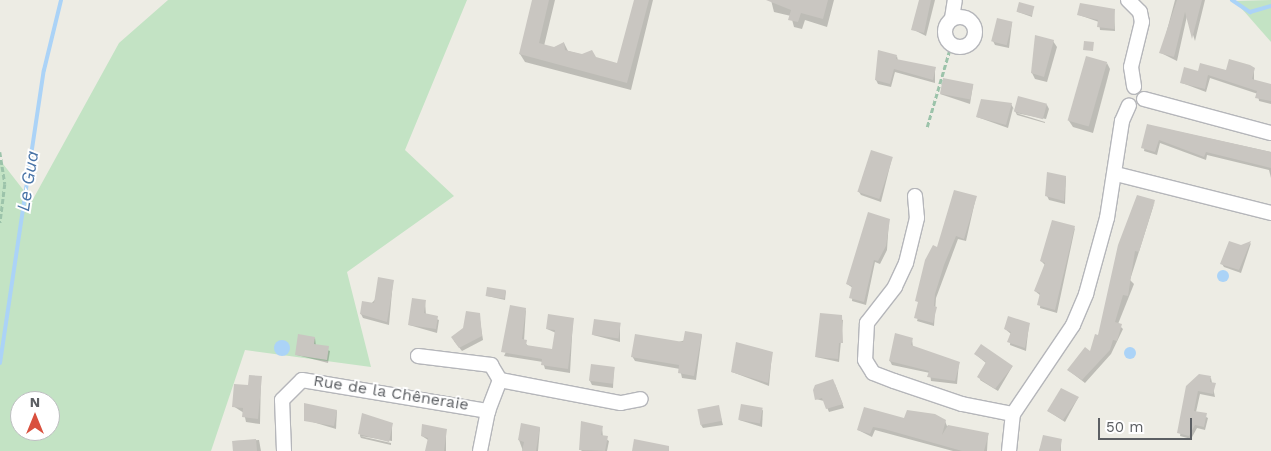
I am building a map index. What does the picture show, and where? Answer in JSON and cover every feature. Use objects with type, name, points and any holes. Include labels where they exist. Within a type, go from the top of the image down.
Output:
[{"type":"street","points":[[952,18],[967,18],[975,35],[966,46],[951,45],[944,31],[952,18],[955,0]]},
{"type":"street","points":[[1128,0],[1143,6],[1131,66],[1134,87],[1144,98],[1271,132]]},
{"type":"street","points":[[1009,451],[1013,414],[1073,325],[1088,284],[1116,174],[1122,121],[1129,105],[1125,94],[1134,87]]},
{"type":"street","points":[[1129,105],[1138,105],[1144,98]]},
{"type":"street","points":[[1116,174],[1271,213]]},
{"type":"street","points":[[915,196],[917,218],[906,263],[895,287],[867,323],[865,360],[873,373],[894,381],[962,404],[1013,414]]},
{"type":"street","points":[[418,356],[491,365],[500,380],[621,403],[641,399]]},
{"type":"street","name":"Rue de la Chêneraie","points":[[284,451],[282,400],[302,380],[488,411],[480,451]]},
{"type":"street","points":[[488,411],[500,380]]},
{"type":"path","points":[[927,127],[951,45]]},
{"type":"path","points":[[0,152],[5,184],[0,223]]},
{"type":"green space","points":[[168,0],[467,0],[405,150],[454,196],[347,272],[371,367],[245,350],[211,451],[0,451],[0,160],[32,201],[119,43]]},
{"type":"green space","points":[[1271,0],[1271,42],[1235,1]]},
{"type":"water","points":[[1221,270],[1225,270],[1229,276],[1225,282],[1221,282],[1217,278],[1217,274]]},
{"type":"water","points":[[279,340],[285,340],[290,345],[288,354],[279,356],[274,351],[274,345]]},
{"type":"water","points":[[1128,347],[1132,347],[1136,353],[1132,359],[1128,359],[1124,355],[1124,351]]},
{"type":"building","points":[[532,0],[549,0],[539,43],[554,47],[564,42],[565,50],[582,54],[592,50],[596,57],[617,63],[634,0],[649,0],[627,83],[519,54]]},
{"type":"building","points":[[766,0],[828,0],[823,19],[801,13],[798,22],[788,20],[791,10]]},
{"type":"building","points":[[919,0],[931,0],[924,33],[911,30]]},
{"type":"building","points":[[1177,0],[1202,0],[1192,39],[1185,12],[1174,57],[1159,53]]},
{"type":"building","points":[[1019,2],[1034,6],[1032,16],[1016,12]]},
{"type":"building","points":[[1080,3],[1115,9],[1114,29],[1097,27],[1098,20],[1077,15]]},
{"type":"building","points":[[997,18],[1013,22],[1007,45],[991,41]]},
{"type":"building","points":[[1035,35],[1054,40],[1044,77],[1031,73]]},
{"type":"building","points":[[1084,41],[1094,42],[1093,51],[1083,50]]},
{"type":"building","points":[[878,50],[897,55],[896,59],[936,67],[933,80],[894,69],[890,84],[875,80]]},
{"type":"building","points":[[1086,56],[1107,62],[1089,126],[1068,120]]},
{"type":"building","points":[[1229,59],[1250,65],[1255,68],[1252,79],[1271,84],[1271,101],[1255,98],[1257,91],[1208,75],[1205,89],[1180,83],[1184,67],[1198,71],[1200,63],[1226,70]]},
{"type":"building","points":[[943,78],[973,84],[970,100],[940,94]]},
{"type":"building","points":[[1018,96],[1047,104],[1043,119],[1014,111]]},
{"type":"building","points":[[981,99],[1012,103],[1006,125],[976,117]]},
{"type":"building","points":[[1147,124],[1271,152],[1271,168],[1206,152],[1204,157],[1159,140],[1155,152],[1141,148]]},
{"type":"building","points":[[871,150],[893,157],[879,199],[857,192]]},
{"type":"building","points":[[1047,172],[1066,176],[1064,201],[1045,196]]},
{"type":"building","points":[[954,190],[977,196],[964,239],[956,236],[944,265],[935,294],[934,306],[937,307],[933,323],[914,318],[918,302],[915,301],[925,260],[933,245],[937,247]]},
{"type":"building","points":[[1137,195],[1155,200],[1139,252],[1135,251],[1128,296],[1123,295],[1115,322],[1122,324],[1117,341],[1113,340],[1110,350],[1082,380],[1067,370],[1085,347],[1090,351],[1095,334],[1098,335],[1118,245]]},
{"type":"building","points":[[868,212],[890,219],[886,246],[878,261],[874,260],[864,302],[849,298],[852,286],[846,284]]},
{"type":"building","points":[[1052,220],[1075,226],[1055,310],[1037,305],[1040,293],[1034,291],[1045,263],[1040,261]]},
{"type":"building","points":[[1229,241],[1241,245],[1251,241],[1239,270],[1220,264]]},
{"type":"building","points":[[378,277],[394,280],[387,322],[360,314],[362,301],[374,303]]},
{"type":"building","points":[[487,287],[506,290],[504,299],[486,296]]},
{"type":"building","points":[[412,298],[426,300],[424,313],[438,316],[436,329],[408,325]]},
{"type":"building","points":[[510,305],[526,308],[522,339],[527,340],[526,345],[552,349],[555,330],[546,329],[548,314],[574,318],[568,369],[541,365],[542,359],[501,352]]},
{"type":"building","points":[[466,311],[480,313],[482,336],[459,348],[451,337],[463,328]]},
{"type":"building","points":[[820,313],[842,315],[843,343],[839,343],[838,359],[815,357]]},
{"type":"building","points":[[1008,316],[1030,323],[1025,348],[1007,342],[1011,332],[1004,329]]},
{"type":"building","points":[[594,319],[621,323],[619,339],[592,335]]},
{"type":"building","points":[[685,331],[702,334],[694,376],[678,373],[679,365],[631,357],[635,334],[683,342]]},
{"type":"building","points":[[895,333],[913,338],[911,345],[960,362],[955,381],[927,377],[929,371],[889,361]]},
{"type":"building","points":[[298,334],[315,337],[314,344],[329,346],[327,360],[295,355]]},
{"type":"building","points":[[736,342],[773,352],[768,383],[731,372]]},
{"type":"building","points":[[981,344],[1013,366],[995,389],[977,377],[986,362],[974,354]]},
{"type":"building","points":[[591,364],[615,367],[613,384],[589,381]]},
{"type":"building","points":[[1199,374],[1211,376],[1210,382],[1216,383],[1213,394],[1198,391],[1194,411],[1207,413],[1204,427],[1195,425],[1189,436],[1177,433],[1186,386]]},
{"type":"building","points":[[249,375],[262,376],[258,419],[242,417],[243,408],[232,407],[234,384],[248,385]]},
{"type":"building","points":[[833,379],[843,404],[826,409],[822,398],[815,400],[813,390],[815,385]]},
{"type":"building","points":[[1061,388],[1079,397],[1063,420],[1047,411]]},
{"type":"building","points":[[304,403],[337,410],[334,426],[304,421]]},
{"type":"building","points":[[741,404],[763,408],[760,424],[738,420]]},
{"type":"building","points":[[719,405],[722,421],[700,425],[697,409]]},
{"type":"building","points":[[864,407],[904,418],[907,410],[935,414],[946,420],[942,435],[948,425],[989,433],[984,451],[962,451],[873,427],[870,434],[857,430]]},
{"type":"building","points":[[362,413],[393,423],[389,442],[358,434]]},
{"type":"building","points":[[581,421],[603,426],[601,435],[608,436],[605,451],[579,450]]},
{"type":"building","points":[[521,423],[540,427],[536,451],[522,451],[524,442],[518,440]]},
{"type":"building","points":[[422,424],[447,429],[444,451],[425,451],[428,438],[421,436]]},
{"type":"building","points":[[1043,435],[1062,439],[1060,451],[1039,451]]},
{"type":"building","points":[[256,439],[257,451],[233,451],[232,441]]},
{"type":"building","points":[[634,439],[669,446],[669,451],[632,451]]},
{"type":"waterway","name":"Le Gua","points":[[0,363],[44,70],[61,0]]},
{"type":"waterway","points":[[1232,0],[1250,12],[1271,6]]}]
